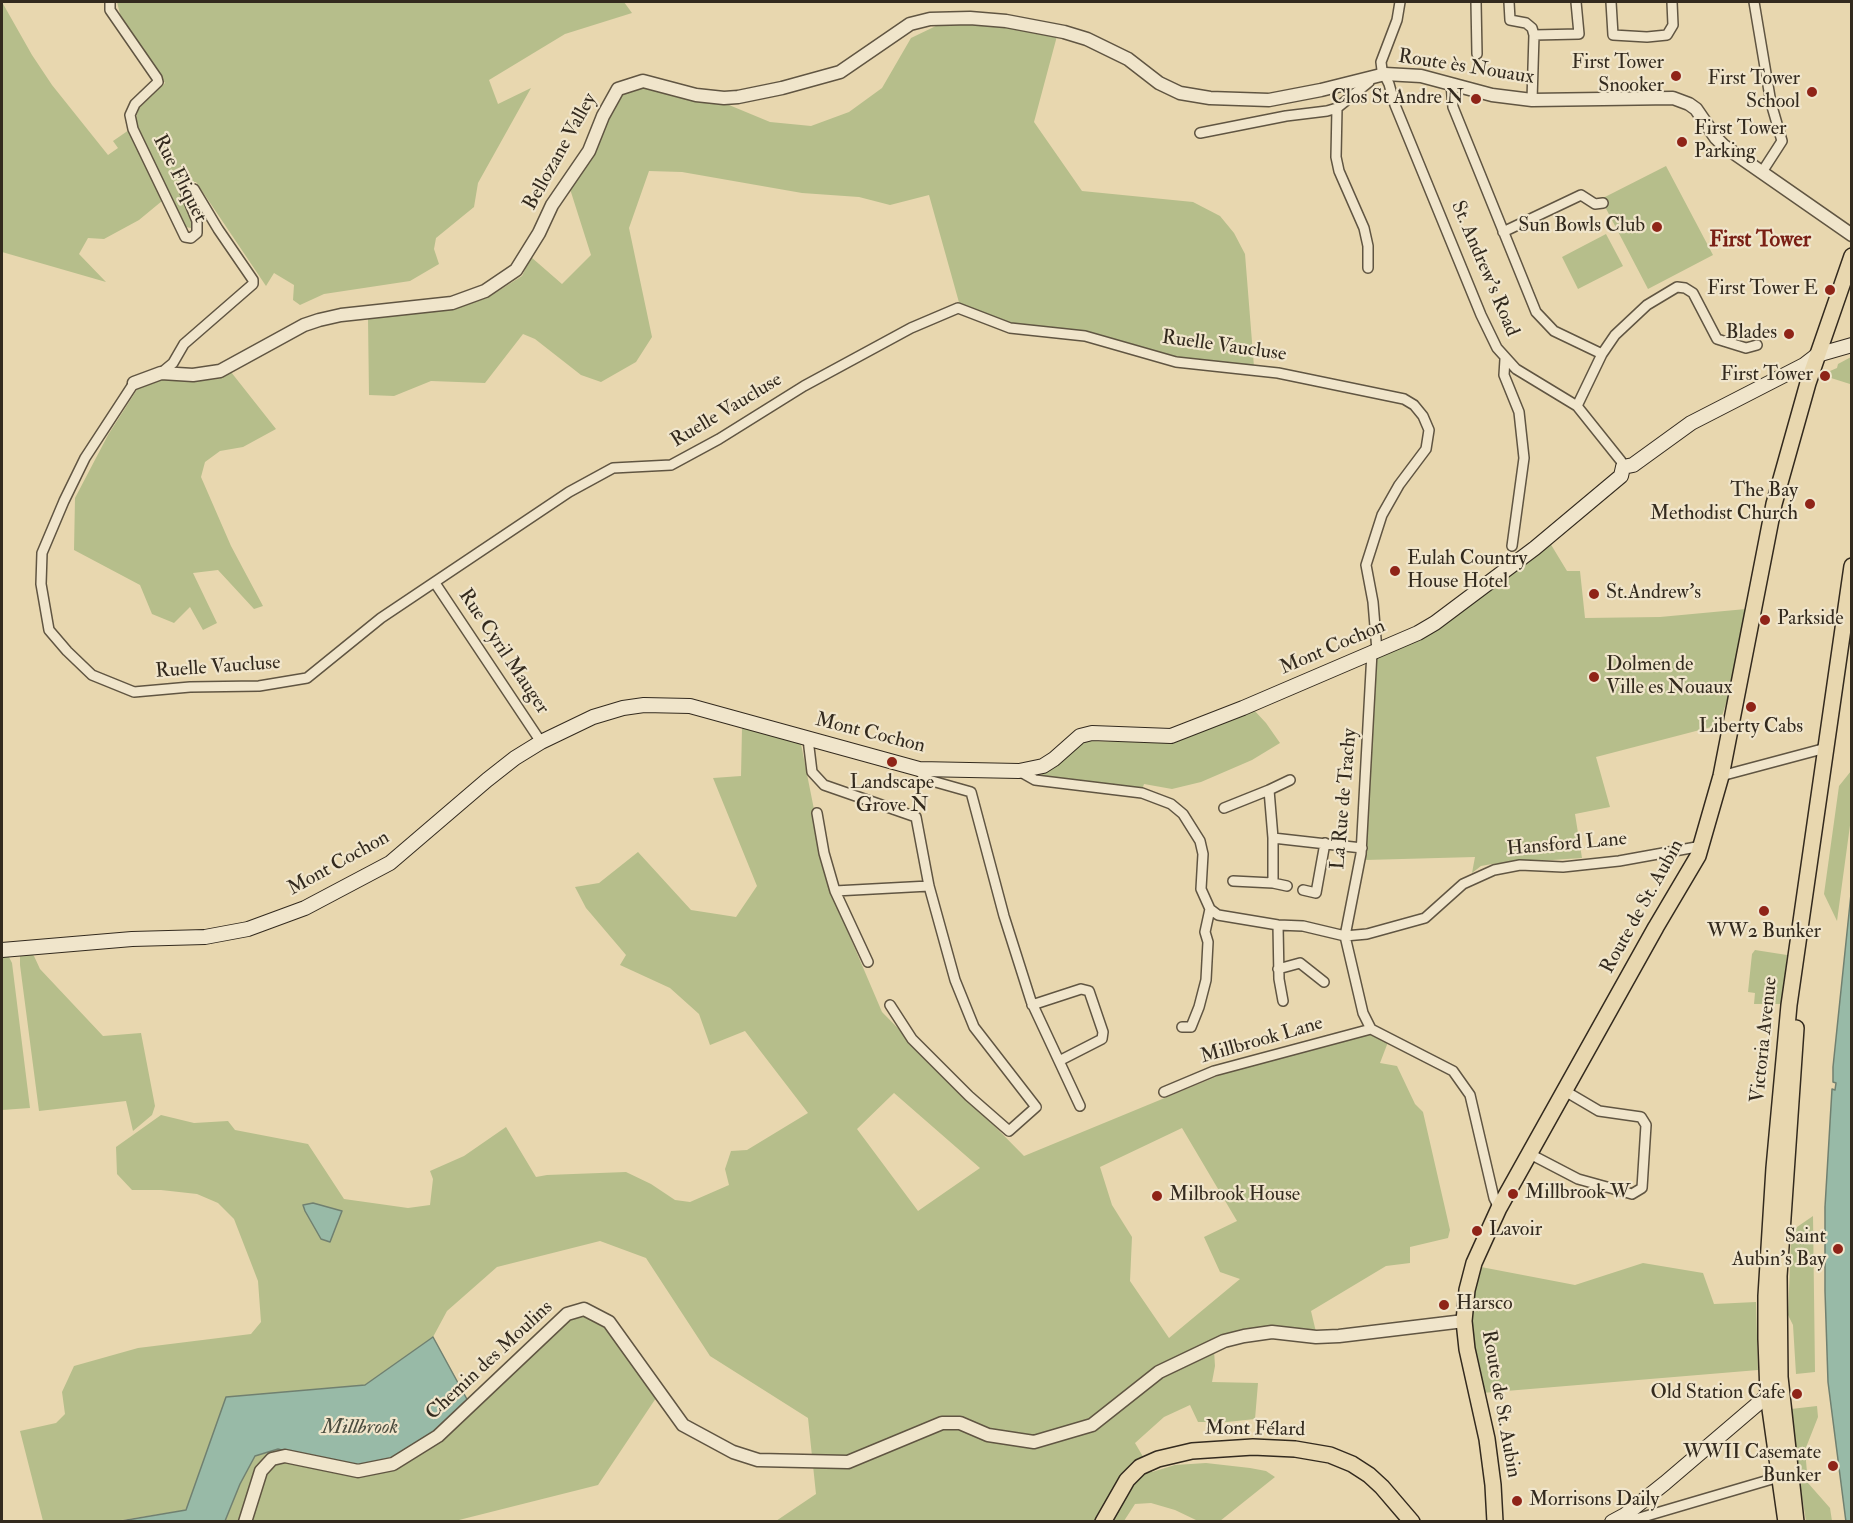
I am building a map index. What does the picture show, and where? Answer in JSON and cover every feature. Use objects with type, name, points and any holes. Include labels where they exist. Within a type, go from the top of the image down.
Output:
[{"type":"main road","name":"Route de St. Aubin","points":[[1495,1521],[1487,1439],[1467,1349],[1464,1322],[1467,1290],[1474,1263],[1499,1208],[1656,927],[1692,868],[1702,846],[1720,776],[1774,504],[1817,355],[1851,256]]},
{"type":"main road","name":"Mont Cochon","points":[[2,950],[132,939],[205,937],[248,929],[305,908],[390,862],[487,780],[542,741],[593,717],[623,708],[644,705],[690,706],[919,769],[1020,771],[1043,766],[1080,736],[1092,733],[1171,736],[1243,708],[1418,633],[1435,623],[1535,548],[1621,476],[1623,467],[1633,465],[1691,423],[1804,365],[1817,355],[1851,345]]},
{"type":"main road","name":"Victoria Avenue","points":[[1786,1521],[1779,1477],[1775,1392],[1766,1296],[1774,1168],[1789,1005],[1851,566]]},
{"type":"main road","name":"Victoria Avenue","points":[[1796,1521],[1775,1392],[1779,1359],[1779,1276],[1797,1016],[1851,623]]},
{"type":"main road","points":[[1618,1518],[1665,1483],[1775,1392]]},
{"type":"main road","name":"Mont Félard","points":[[1103,1521],[1127,1480],[1140,1467],[1158,1459],[1192,1451],[1253,1447],[1295,1449],[1330,1455],[1352,1464],[1370,1475],[1412,1521]]},
{"type":"street","name":"Rue Fliquet","points":[[110,2],[110,10],[157,78],[158,82],[135,104],[130,115],[137,139],[185,237],[190,238],[197,232],[197,221],[185,192],[190,188],[194,189],[253,280],[253,284],[184,344],[172,363],[161,373]]},
{"type":"street","points":[[1385,74],[1381,62],[1397,20],[1400,2]]},
{"type":"street","points":[[1476,2],[1478,54]]},
{"type":"street","points":[[1509,2],[1510,20],[1526,23],[1532,28],[1534,34],[1532,100]]},
{"type":"street","points":[[1534,34],[1579,34],[1576,2]]},
{"type":"street","points":[[1611,2],[1613,35],[1647,37],[1667,35],[1673,25],[1672,2]]},
{"type":"street","points":[[1754,2],[1769,93],[1782,141],[1762,172]]},
{"type":"street","name":"Bellozane Valley","points":[[134,383],[161,373],[193,375],[220,372],[304,325],[318,320],[342,315],[452,303],[485,291],[516,270],[539,233],[552,205],[588,151],[618,89],[633,83],[643,81],[696,95],[738,97],[840,72],[910,24],[930,19],[970,18],[1006,21],[1064,32],[1087,39],[1128,59],[1159,83],[1180,93],[1210,98],[1269,100],[1385,74]]},
{"type":"street","name":"Route ès Nouaux","points":[[1385,74],[1420,76],[1492,95],[1532,100],[1673,99],[1689,104],[1696,109],[1724,146],[1851,235]]},
{"type":"street","name":"St. Andrew's Road","points":[[1385,74],[1395,105],[1481,315],[1497,348],[1505,359],[1531,380],[1577,406],[1621,461],[1623,467]]},
{"type":"street","points":[[1200,133],[1337,108],[1369,82],[1370,77]]},
{"type":"street","points":[[1451,84],[1453,107],[1536,312],[1554,331],[1602,354]]},
{"type":"street","points":[[1337,108],[1336,157],[1339,171],[1364,228],[1368,246],[1368,268]]},
{"type":"street","points":[[1503,231],[1581,195],[1595,204],[1603,203]]},
{"type":"street","points":[[1577,406],[1602,354],[1615,335],[1647,305],[1677,287],[1685,288],[1693,293],[1717,339],[1746,348],[1757,345]]},
{"type":"street","name":"Ruelle Vaucluse","points":[[134,383],[85,458],[63,501],[42,554],[41,584],[48,630],[92,675],[134,692],[190,687],[259,686],[307,678],[381,618],[569,492],[613,468],[671,465],[719,439],[804,386],[910,328],[958,308],[1010,328],[1086,336],[1176,362],[1278,373],[1404,399],[1414,405],[1423,416],[1429,430],[1426,449],[1399,485],[1382,515],[1366,565],[1373,602],[1375,651]]},
{"type":"street","points":[[1505,359],[1504,375],[1519,412],[1524,458],[1512,546]]},
{"type":"street","name":"Rue Cyril Mauger","points":[[435,583],[542,741]]},
{"type":"street","name":"La Rue de Trachy","points":[[1371,1029],[1363,1013],[1345,936],[1362,848],[1375,651]]},
{"type":"street","points":[[808,739],[812,772],[824,785],[916,818],[929,886],[955,980],[974,1027],[1036,1107],[1009,1131],[960,1088],[912,1039],[890,1005]]},
{"type":"street","points":[[1720,776],[1826,748]]},
{"type":"street","points":[[919,769],[925,779],[971,792],[1004,915],[1032,1005],[1080,1106]]},
{"type":"street","points":[[1020,771],[1035,780],[1143,792],[1171,804],[1183,814],[1200,841],[1203,854],[1201,889],[1210,909],[1218,915],[1278,925],[1303,926],[1345,936]]},
{"type":"street","points":[[1224,808],[1290,780]]},
{"type":"street","points":[[1269,790],[1273,838],[1273,883]]},
{"type":"street","points":[[817,813],[824,853],[835,891],[868,962]]},
{"type":"street","points":[[1273,838],[1362,848]]},
{"type":"street","points":[[1303,890],[1316,893],[1325,843]]},
{"type":"street","name":"Hansford Lane","points":[[1345,936],[1367,934],[1425,918],[1463,884],[1494,870],[1520,865],[1563,867],[1607,862],[1702,846]]},
{"type":"street","points":[[1233,881],[1287,886]]},
{"type":"street","points":[[835,891],[929,886]]},
{"type":"street","points":[[1182,1027],[1191,1027],[1206,980],[1208,942],[1205,932],[1210,909]]},
{"type":"street","points":[[1278,925],[1278,969],[1283,1001]]},
{"type":"street","points":[[1278,969],[1300,963],[1324,982]]},
{"type":"street","points":[[1032,1005],[1081,989],[1089,992],[1103,1032],[1102,1039],[1059,1061]]},
{"type":"street","points":[[1371,1029],[1453,1071],[1470,1095],[1494,1198],[1499,1208]]},
{"type":"street","name":"Millbrook Lane","points":[[1164,1092],[1214,1071],[1371,1029]]},
{"type":"street","points":[[1530,1154],[1578,1179],[1632,1194],[1642,1188],[1646,1125],[1641,1117],[1599,1111],[1565,1091]]},
{"type":"street","name":"Chemin des Moulins","points":[[245,1521],[261,1471],[272,1459],[285,1456],[358,1471],[393,1464],[438,1436],[567,1314],[584,1309],[609,1322],[683,1425],[733,1452],[758,1460],[848,1462],[942,1423],[960,1423],[988,1435],[1034,1442],[1092,1425],[1159,1372],[1224,1341],[1244,1336],[1272,1332],[1316,1337],[1339,1336],[1464,1322]]},
{"type":"street","points":[[1618,1518],[1636,1519],[1779,1477]]},
{"type":"green space","points":[[2,2],[52,85],[108,155],[118,148],[113,141],[129,130],[162,201],[139,220],[104,239],[88,238],[79,254],[106,282],[2,252]]},
{"type":"green space","points":[[117,2],[624,2],[632,13],[565,34],[489,80],[498,104],[531,88],[478,183],[474,207],[436,238],[434,249],[439,264],[410,281],[324,294],[300,305],[293,300],[294,285],[274,273],[266,286],[196,182],[188,182],[179,188],[191,220],[191,228],[185,227],[139,130],[136,118],[139,108],[165,83],[121,18]]},
{"type":"green space","points":[[963,23],[1007,25],[1057,36],[1034,122],[1082,191],[1193,202],[1220,216],[1234,233],[1245,254],[1254,367],[1177,360],[1080,331],[1048,330],[1012,324],[960,306],[929,195],[890,205],[859,197],[802,193],[682,172],[649,171],[629,228],[652,337],[636,362],[601,382],[581,375],[535,339],[523,334],[485,383],[431,381],[394,396],[369,395],[368,319],[457,308],[487,298],[522,276],[531,257],[562,284],[591,255],[570,189],[593,153],[609,118],[624,93],[646,87],[692,99],[729,105],[770,122],[811,126],[849,112],[882,88],[911,38],[938,25]]},
{"type":"green space","name":"Sun Bowls Club","points":[[1666,166],[1713,255],[1648,289],[1601,199]]},
{"type":"green space","points":[[1606,234],[1623,266],[1578,289],[1562,257]]},
{"type":"green space","points":[[1851,357],[1850,389],[1850,384],[1831,378],[1830,371]]},
{"type":"green space","points":[[231,372],[276,429],[243,447],[220,451],[205,462],[201,477],[231,546],[263,606],[254,609],[218,570],[193,573],[217,623],[203,630],[190,607],[174,623],[152,614],[140,585],[74,550],[75,498],[108,435],[138,388],[163,379],[191,381],[219,379]]},
{"type":"green space","name":"St.Andrew's","points":[[1550,543],[1567,571],[1580,571],[1585,618],[1660,617],[1746,609],[1729,694],[1719,725],[1596,757],[1610,807],[1575,814],[1582,858],[1492,864],[1481,866],[1472,873],[1475,857],[1365,860],[1376,656]]},
{"type":"green space","points":[[1253,709],[1280,743],[1252,760],[1201,782],[1172,789],[1144,784],[1142,790],[1044,776],[1039,773],[1086,741],[1173,743]]},
{"type":"green space","points":[[742,728],[801,744],[830,890],[882,1012],[1024,1156],[1252,1062],[1369,1033],[1388,1042],[1380,1063],[1397,1066],[1415,1104],[1423,1112],[1450,1230],[1448,1238],[1410,1247],[1410,1263],[1386,1266],[1311,1311],[1316,1332],[1259,1331],[1214,1350],[1215,1366],[1212,1382],[1258,1383],[1255,1419],[1198,1422],[1190,1405],[1164,1417],[1135,1443],[1152,1472],[1175,1465],[1206,1463],[1266,1471],[1275,1477],[1220,1521],[1198,1521],[1175,1510],[1151,1503],[1135,1504],[1124,1521],[776,1521],[816,1494],[808,1418],[710,1356],[646,1258],[600,1241],[497,1267],[447,1311],[433,1337],[365,1385],[227,1397],[186,1510],[115,1521],[43,1521],[20,1431],[56,1423],[65,1414],[62,1392],[74,1366],[138,1348],[251,1334],[261,1322],[258,1281],[234,1219],[218,1203],[197,1194],[132,1190],[117,1174],[116,1147],[161,1115],[194,1123],[228,1121],[235,1130],[308,1144],[344,1199],[408,1208],[430,1205],[433,1179],[430,1171],[464,1156],[506,1127],[536,1177],[626,1172],[651,1184],[675,1200],[690,1202],[729,1185],[725,1169],[731,1151],[747,1150],[808,1113],[745,1031],[710,1045],[699,1014],[670,988],[620,965],[626,955],[586,908],[575,887],[599,883],[638,852],[691,910],[736,917],[757,886],[713,778],[741,776]],"holes":[[[894,1093],[980,1168],[918,1211],[857,1129]],[[1182,1128],[1237,1221],[1204,1237],[1220,1272],[1240,1279],[1169,1338],[1130,1281],[1132,1237],[1112,1205],[1100,1167]]]},
{"type":"green space","points":[[1851,771],[1851,818],[1837,921],[1824,894],[1839,786]]},
{"type":"green space","points":[[1755,950],[1787,955],[1782,1004],[1754,1004],[1755,993],[1748,992],[1752,954]]},
{"type":"green space","points":[[31,953],[40,969],[103,1036],[141,1033],[155,1106],[152,1115],[133,1131],[126,1101],[39,1111],[20,965],[20,955]]},
{"type":"green space","points":[[2,954],[8,955],[12,963],[30,1108],[2,1110]]},
{"type":"green space","points":[[1813,1216],[1815,1372],[1796,1374],[1793,1325],[1788,1315],[1791,1240],[1797,1227]]},
{"type":"green space","points":[[1643,1263],[1703,1273],[1714,1304],[1756,1302],[1758,1370],[1482,1393],[1470,1335],[1470,1300],[1481,1267],[1575,1285]]},
{"type":"green space","points":[[584,1309],[609,1322],[660,1392],[598,1485],[455,1521],[225,1522],[240,1484],[255,1456],[278,1449],[358,1471],[438,1436],[567,1314]]},
{"type":"green space","points":[[1817,1406],[1818,1417],[1805,1450],[1808,1483],[1830,1508],[1832,1521],[1806,1521],[1796,1460],[1791,1409]]},
{"type":"water","name":"Saint Aubin's Bay","points":[[1851,894],[1852,1521],[1846,1522],[1828,1382],[1825,1207],[1832,1089],[1835,1090],[1836,1083],[1833,1082],[1833,1067]]},
{"type":"water","points":[[313,1203],[342,1211],[330,1242],[321,1239],[305,1211],[303,1205]]},
{"type":"water","name":"Millbrook","points":[[433,1337],[469,1403],[433,1439],[393,1464],[358,1471],[278,1449],[255,1456],[240,1484],[225,1521],[115,1522],[186,1510],[226,1397],[365,1385]]},
{"type":"place","name":"First Tower Snooker","points":[[1676,76]]},
{"type":"place","name":"First Tower School","points":[[1812,92]]},
{"type":"place","name":"Clos St Andre N","points":[[1476,99]]},
{"type":"place","name":"First Tower Parking","points":[[1682,142]]},
{"type":"place","name":"Sun Bowls Club","points":[[1657,227]]},
{"type":"place","name":"First Tower E","points":[[1830,290]]},
{"type":"place","name":"Blades","points":[[1789,334]]},
{"type":"place","name":"First Tower","points":[[1825,376]]},
{"type":"place","name":"The Bay Methodist Church","points":[[1810,504]]},
{"type":"place","name":"Eulah Country House Hotel","points":[[1395,571]]},
{"type":"place","name":"St.Andrew's","points":[[1594,594]]},
{"type":"place","name":"Parkside","points":[[1765,620]]},
{"type":"place","name":"Dolmen de Ville es Nouaux","points":[[1594,677]]},
{"type":"place","name":"Liberty Cabs","points":[[1751,707]]},
{"type":"place","name":"Landscape Grove N","points":[[892,762]]},
{"type":"place","name":"WW2 Bunker","points":[[1764,911]]},
{"type":"place","name":"Millbrook W","points":[[1513,1194]]},
{"type":"place","name":"Milbrook House","points":[[1157,1196]]},
{"type":"place","name":"Lavoir","points":[[1477,1231]]},
{"type":"place","name":"Saint Aubin's Bay","points":[[1838,1249]]},
{"type":"place","name":"Harsco","points":[[1444,1305]]},
{"type":"place","name":"Old Station Cafe","points":[[1797,1394]]},
{"type":"place","name":"WWII Casemate Bunker","points":[[1833,1466]]},
{"type":"place","name":"Morrisons Daily","points":[[1517,1501]]},
{"type":"district","name":"First Tower","points":[[1760,241]]}]
